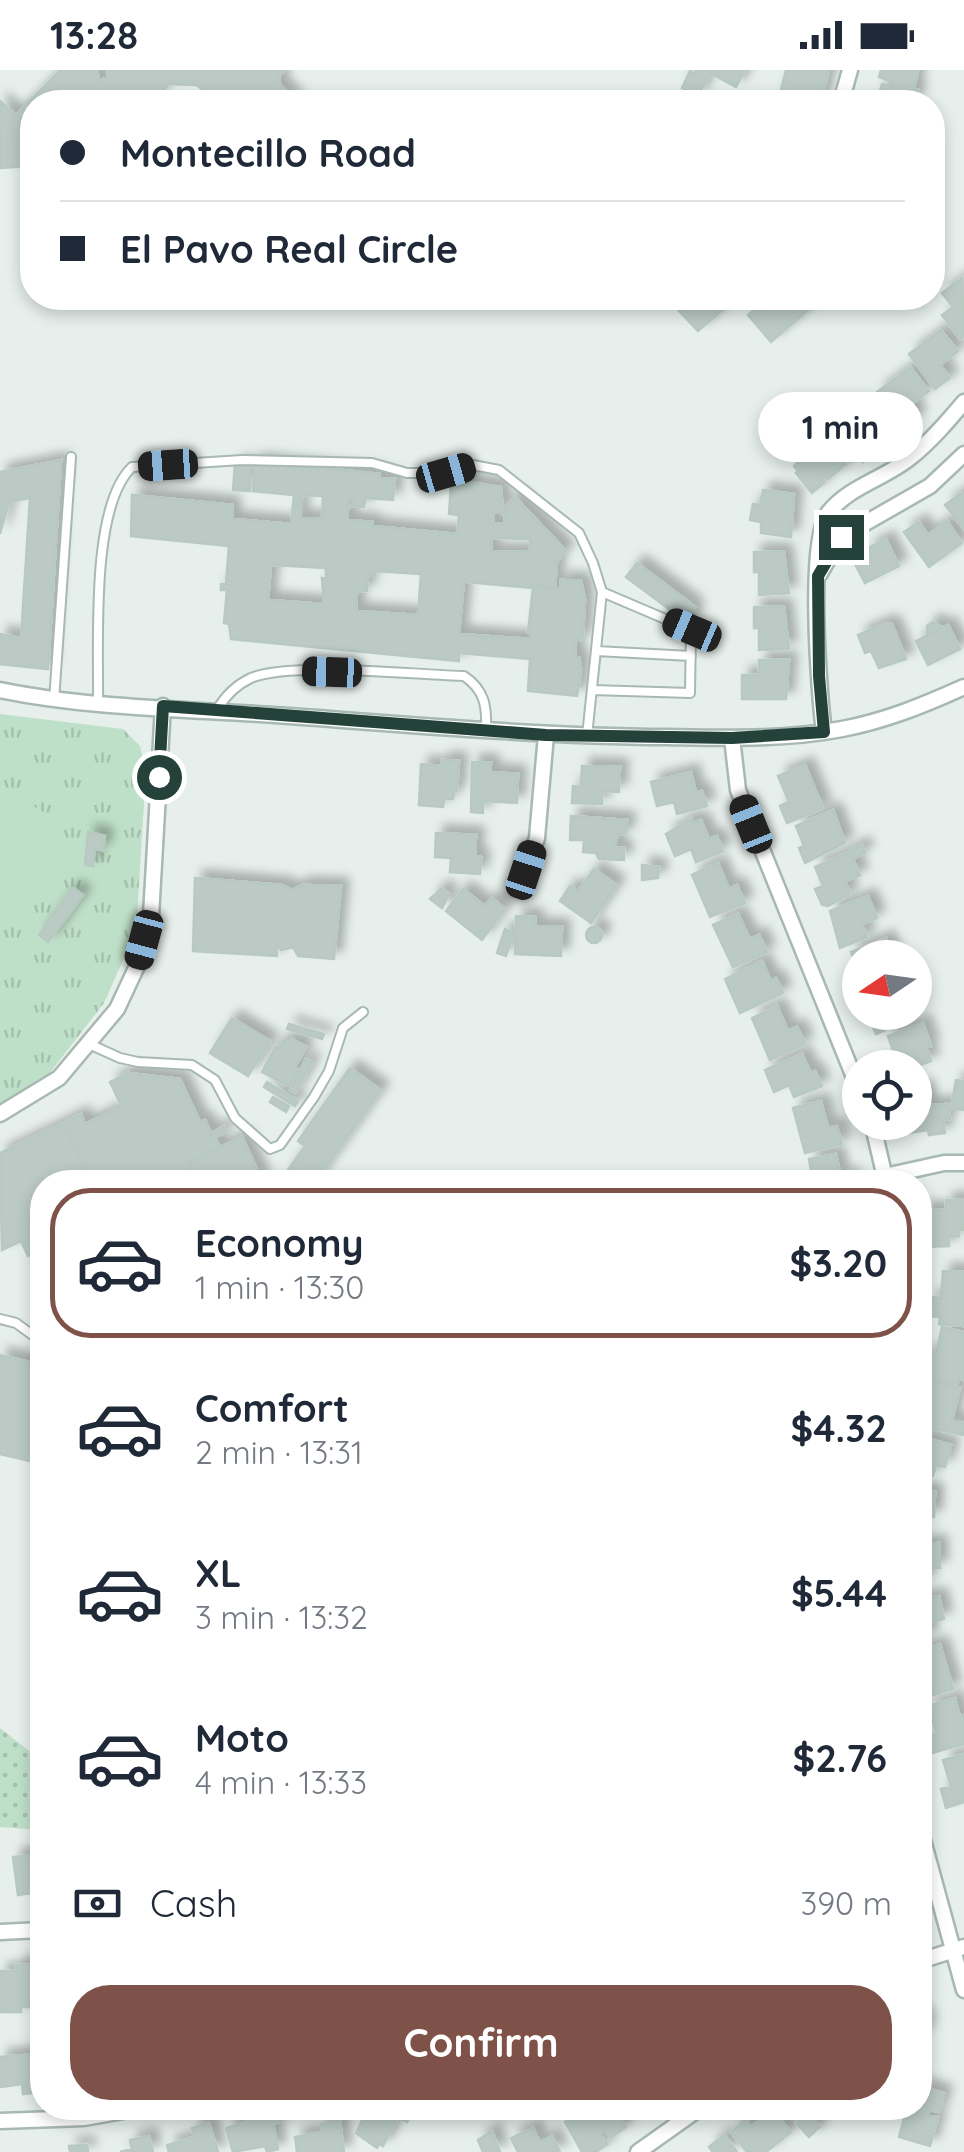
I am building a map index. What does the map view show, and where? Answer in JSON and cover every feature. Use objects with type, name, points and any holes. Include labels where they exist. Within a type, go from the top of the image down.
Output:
[{"type":"street","points":[[824,732],[819,676],[818,542],[826,514],[847,496],[910,459],[964,402]]},
{"type":"street","points":[[818,576],[841,537],[930,486],[964,454]]},
{"type":"street","points":[[0,690],[54,701],[546,735],[732,738],[824,732],[881,720],[964,687]]},
{"type":"street","points":[[0,1114],[60,1078],[116,1009],[138,964],[151,916],[163,706]]},
{"type":"street","points":[[526,870],[537,838],[546,735]]},
{"type":"street","points":[[732,738],[738,790],[843,1050]]},
{"type":"street","points":[[876,1140],[884,1170]]},
{"type":"street","points":[[919,1170],[944,1163],[964,1163]]},
{"type":"street","points":[[932,1867],[958,1948],[964,1990]]},
{"type":"street","points":[[0,1932],[30,1931]]},
{"type":"street","points":[[932,1956],[958,1948]]},
{"type":"street","points":[[0,2122],[42,2120]]},
{"type":"street","points":[[638,2152],[683,2120]]},
{"type":"lane","points":[[54,701],[70,456]]},
{"type":"lane","points":[[98,704],[106,517],[119,480],[132,467],[242,460],[372,462],[408,473],[446,473],[473,465],[499,470],[579,533],[602,592],[587,736]]},
{"type":"lane","points":[[592,690],[690,693],[692,630],[602,592]]},
{"type":"lane","points":[[596,651],[691,656]]},
{"type":"lane","points":[[217,710],[225,696],[266,674],[298,671],[464,676],[474,683],[488,706],[486,730]]},
{"type":"lane","points":[[88,1044],[138,1062],[192,1065],[215,1080],[235,1118],[270,1150],[280,1144],[314,1097],[339,1046],[343,1028],[363,1012]]},
{"type":"lane","points":[[0,1319],[16,1323],[30,1333]]},
{"type":"green space","points":[[0,714],[123,729],[140,746],[146,771],[137,916],[123,960],[104,1003],[49,1074],[0,1106]]},
{"type":"green space","points":[[0,787],[49,815],[57,864],[0,928]]},
{"type":"green space","points":[[0,1728],[30,1752],[30,1829],[0,1827]]},
{"type":"building","points":[[60,70],[97,70],[99,80],[108,78],[108,70],[285,70],[279,76],[285,90],[203,90],[197,85],[169,84],[163,90],[40,90]]},
{"type":"building","points":[[696,70],[745,70],[736,87],[710,73],[701,90],[682,88],[690,71],[694,74]]},
{"type":"building","points":[[786,70],[829,70],[824,90],[781,90]]},
{"type":"building","points":[[881,70],[918,70],[914,89],[918,90],[880,90],[882,84],[894,87],[895,83],[879,77]]},
{"type":"building","points":[[0,101],[16,115],[20,111],[20,167],[0,168]]},
{"type":"building","points":[[962,278],[964,336],[960,339],[942,315],[953,307],[945,291]]},
{"type":"building","points":[[678,310],[722,310],[698,331]]},
{"type":"building","points":[[754,310],[808,310],[771,342],[748,315]]},
{"type":"building","points":[[941,330],[958,351],[940,365],[950,378],[935,389],[909,354]]},
{"type":"building","points":[[910,367],[929,391],[910,405],[918,416],[904,427],[877,392]]},
{"type":"building","points":[[874,418],[891,439],[863,462],[846,440]]},
{"type":"building","points":[[821,439],[827,440],[830,450],[833,448],[846,464],[828,479],[821,479],[824,483],[812,493],[794,466]]},
{"type":"building","points":[[61,460],[48,669],[0,664],[0,634],[21,638],[30,498],[10,498],[0,534],[0,472]]},
{"type":"building","points":[[255,461],[379,474],[379,478],[395,479],[393,500],[365,498],[364,507],[352,506],[353,498],[349,498],[347,520],[457,534],[459,515],[449,514],[451,484],[469,486],[469,482],[501,487],[503,513],[494,512],[493,523],[505,524],[505,508],[515,497],[566,551],[557,561],[555,587],[532,585],[531,588],[464,579],[459,634],[530,639],[533,587],[560,589],[561,580],[581,581],[585,599],[583,635],[581,640],[576,639],[575,656],[579,657],[581,669],[577,696],[528,691],[530,659],[459,653],[459,661],[231,639],[229,624],[224,623],[227,590],[221,590],[221,584],[226,584],[229,546],[131,536],[132,495],[232,505],[232,519],[291,524],[294,495],[253,491]],"holes":[[[301,495],[323,496],[322,519],[300,518]],[[491,538],[530,539],[529,552],[491,552]],[[271,565],[326,568],[326,579],[322,578],[324,604],[268,600]],[[375,571],[421,574],[418,615],[356,611],[357,591],[367,591],[368,575],[375,576]]]},
{"type":"building","points":[[235,464],[251,465],[250,491],[233,490]]},
{"type":"building","points":[[763,490],[794,494],[791,537],[761,533],[761,522],[750,520],[753,504],[760,505]]},
{"type":"building","points":[[961,493],[964,497],[964,529],[945,505]]},
{"type":"building","points":[[947,521],[962,543],[929,567],[904,532],[919,522],[928,535]]},
{"type":"building","points":[[886,539],[899,566],[865,583],[855,564],[871,556],[868,548]]},
{"type":"building","points":[[754,552],[784,552],[789,593],[759,595]]},
{"type":"building","points":[[637,563],[695,607],[692,611],[696,614],[690,622],[626,577]]},
{"type":"building","points":[[754,607],[784,607],[789,649],[759,650]]},
{"type":"building","points":[[933,622],[942,627],[927,635],[927,626]]},
{"type":"building","points":[[892,624],[906,659],[879,668],[871,651],[865,653],[858,635]]},
{"type":"building","points":[[948,625],[960,649],[928,665],[916,641]]},
{"type":"building","points":[[759,660],[789,660],[786,699],[742,699],[742,675],[759,675]]},
{"type":"building","points":[[442,760],[459,761],[453,799],[444,799],[443,807],[419,805],[421,764],[442,766]]},
{"type":"building","points":[[472,762],[491,763],[490,772],[518,774],[517,803],[483,801],[483,813],[471,812]]},
{"type":"building","points":[[805,765],[823,808],[787,823],[780,806],[789,802],[778,776]]},
{"type":"building","points":[[582,766],[620,767],[619,792],[602,791],[602,804],[572,803],[573,786],[581,787]]},
{"type":"building","points":[[691,772],[696,792],[702,791],[707,806],[677,814],[674,802],[657,806],[651,782]]},
{"type":"building","points":[[833,810],[845,843],[805,863],[799,848],[804,846],[796,826]]},
{"type":"building","points":[[571,816],[627,820],[626,834],[618,835],[614,848],[624,848],[624,860],[599,859],[596,853],[583,852],[584,840],[570,840]]},
{"type":"building","points":[[691,819],[692,823],[701,820],[709,839],[717,836],[723,851],[696,862],[691,849],[675,856],[666,834]]},
{"type":"building","points":[[88,832],[105,836],[103,850],[95,849],[93,866],[85,865]]},
{"type":"building","points":[[436,833],[476,835],[475,856],[481,857],[480,874],[450,872],[451,858],[435,857]]},
{"type":"building","points":[[862,845],[865,853],[854,858],[851,850]]},
{"type":"building","points":[[850,852],[860,875],[845,881],[850,894],[828,906],[822,905],[815,889],[823,886],[815,867]]},
{"type":"building","points":[[718,863],[729,889],[737,885],[745,903],[710,917],[692,875]]},
{"type":"building","points":[[642,865],[659,867],[658,878],[642,880]]},
{"type":"building","points":[[594,869],[617,885],[591,923],[560,901],[570,886],[578,891]]},
{"type":"building","points":[[195,878],[282,885],[292,890],[303,885],[341,886],[334,959],[298,956],[293,947],[281,950],[276,943],[277,956],[193,951]]},
{"type":"building","points":[[73,888],[83,895],[48,942],[39,935]]},
{"type":"building","points":[[442,888],[449,894],[442,908],[430,899]]},
{"type":"building","points":[[463,889],[485,906],[492,898],[505,909],[482,940],[446,911]]},
{"type":"building","points":[[868,896],[877,918],[862,924],[867,937],[842,940],[840,948],[830,911]]},
{"type":"building","points":[[738,914],[750,939],[759,935],[767,952],[733,967],[713,925]]},
{"type":"building","points":[[516,916],[535,917],[535,926],[562,927],[561,956],[515,954]]},
{"type":"building","points":[[594,927],[602,935],[594,943],[586,935]]},
{"type":"building","points":[[505,929],[514,933],[506,956],[497,953]]},
{"type":"building","points":[[762,961],[771,981],[776,978],[783,993],[740,1013],[725,979]]},
{"type":"building","points":[[777,1006],[788,1031],[797,1027],[805,1044],[770,1060],[752,1018]]},
{"type":"building","points":[[232,1018],[270,1041],[248,1076],[210,1053]]},
{"type":"building","points":[[289,1024],[324,1034],[322,1039],[287,1029]]},
{"type":"building","points":[[904,1030],[925,1030],[931,1046],[927,1050],[893,1050],[888,1036]]},
{"type":"building","points":[[292,1039],[306,1047],[295,1067],[298,1069],[286,1085],[262,1072],[276,1046],[279,1048],[284,1040],[290,1043]]},
{"type":"building","points":[[802,1054],[822,1086],[794,1097],[789,1085],[774,1092],[765,1070]]},
{"type":"building","points":[[306,1059],[312,1062],[295,1093],[290,1090]]},
{"type":"building","points":[[350,1068],[381,1090],[324,1170],[288,1170],[305,1146],[298,1141]]},
{"type":"building","points":[[128,1073],[180,1079],[200,1122],[205,1120],[211,1133],[224,1126],[226,1132],[215,1137],[220,1147],[188,1163],[191,1170],[85,1170],[63,1123],[81,1114],[85,1124],[122,1107],[110,1082]]},
{"type":"building","points":[[956,1080],[964,1081],[964,1110],[951,1108]]},
{"type":"building","points":[[267,1082],[298,1101],[295,1106],[264,1087]]},
{"type":"building","points":[[273,1097],[289,1106],[286,1112],[270,1102]]},
{"type":"building","points":[[821,1101],[828,1128],[837,1126],[842,1144],[805,1153],[793,1108]]},
{"type":"building","points":[[948,1104],[950,1119],[943,1120],[945,1133],[932,1135],[932,1105]]},
{"type":"building","points":[[63,1123],[85,1170],[30,1170],[28,1256],[21,1241],[2,1250],[0,1153]]},
{"type":"building","points":[[242,1137],[257,1170],[191,1170],[188,1163]]},
{"type":"building","points":[[836,1154],[839,1170],[811,1170],[809,1159]]},
{"type":"building","points":[[946,1200],[962,1200],[963,1230],[959,1230],[959,1236],[949,1237],[949,1246],[932,1247],[932,1209],[946,1210]]},
{"type":"building","points":[[943,1271],[964,1272],[964,1326],[939,1324],[940,1317],[932,1316],[932,1297],[941,1298]]},
{"type":"building","points":[[942,1327],[964,1332],[964,1380],[959,1379],[957,1384],[932,1379],[932,1354],[936,1354]]},
{"type":"building","points":[[0,1355],[30,1362],[30,1461],[0,1454]]},
{"type":"building","points":[[932,1381],[960,1388],[952,1420],[964,1423],[963,1435],[932,1429]]},
{"type":"building","points":[[932,1439],[951,1445],[945,1467],[936,1465],[933,1476]]},
{"type":"building","points":[[932,1492],[935,1492],[932,1517]]},
{"type":"building","points":[[939,1543],[940,1568],[932,1568],[932,1544]]},
{"type":"building","points":[[939,1596],[944,1619],[932,1621],[932,1597]]},
{"type":"building","points":[[940,1644],[953,1689],[932,1695],[932,1646]]},
{"type":"building","points":[[955,1698],[960,1717],[964,1715],[964,1744],[932,1753],[932,1734],[936,1733],[932,1705]]},
{"type":"building","points":[[964,1754],[964,1802],[946,1808],[941,1789],[951,1787],[943,1760]]},
{"type":"building","points":[[30,1855],[30,1893],[18,1895],[13,1857]]},
{"type":"building","points":[[16,1965],[30,1965],[30,2007],[21,2007],[21,2012],[0,2012],[0,1971],[16,1971]]},
{"type":"building","points":[[30,2055],[30,2093],[23,2094],[22,2084],[0,2087],[0,2057]]},
{"type":"building","points":[[932,2090],[944,2093],[939,2112],[932,2110]]},
{"type":"building","points":[[938,2117],[930,2146],[899,2137],[904,2120]]},
{"type":"building","points":[[253,2120],[282,2121],[273,2124],[278,2149],[267,2152],[265,2146],[233,2152],[226,2128]]},
{"type":"building","points":[[362,2120],[396,2120],[383,2146],[379,2144],[377,2148],[356,2133]]},
{"type":"building","points":[[621,2120],[626,2127],[610,2138],[604,2130],[600,2133],[608,2144],[596,2152],[582,2152],[565,2122]]},
{"type":"building","points":[[745,2120],[751,2127],[760,2120],[781,2120],[791,2132],[766,2152],[747,2152],[731,2132]]},
{"type":"building","points":[[814,2120],[820,2127],[809,2137],[796,2123]]},
{"type":"building","points":[[340,2121],[344,2152],[297,2152],[295,2137],[322,2132],[321,2124]]},
{"type":"building","points":[[209,2123],[218,2152],[169,2152],[167,2145],[194,2137],[192,2128]]},
{"type":"building","points":[[533,2128],[540,2143],[552,2136],[560,2152],[518,2152],[511,2138]]},
{"type":"building","points":[[492,2131],[500,2152],[483,2152],[478,2140]]},
{"type":"building","points":[[724,2135],[737,2152],[713,2152],[709,2147]]},
{"type":"building","points":[[149,2136],[153,2152],[120,2152],[132,2149],[130,2140]]},
{"type":"building","points":[[87,2145],[88,2152],[70,2152],[69,2146]]},
{"type":"route","points":[[159,777],[163,706],[546,735],[732,738],[824,732],[818,576],[841,537]]}]
